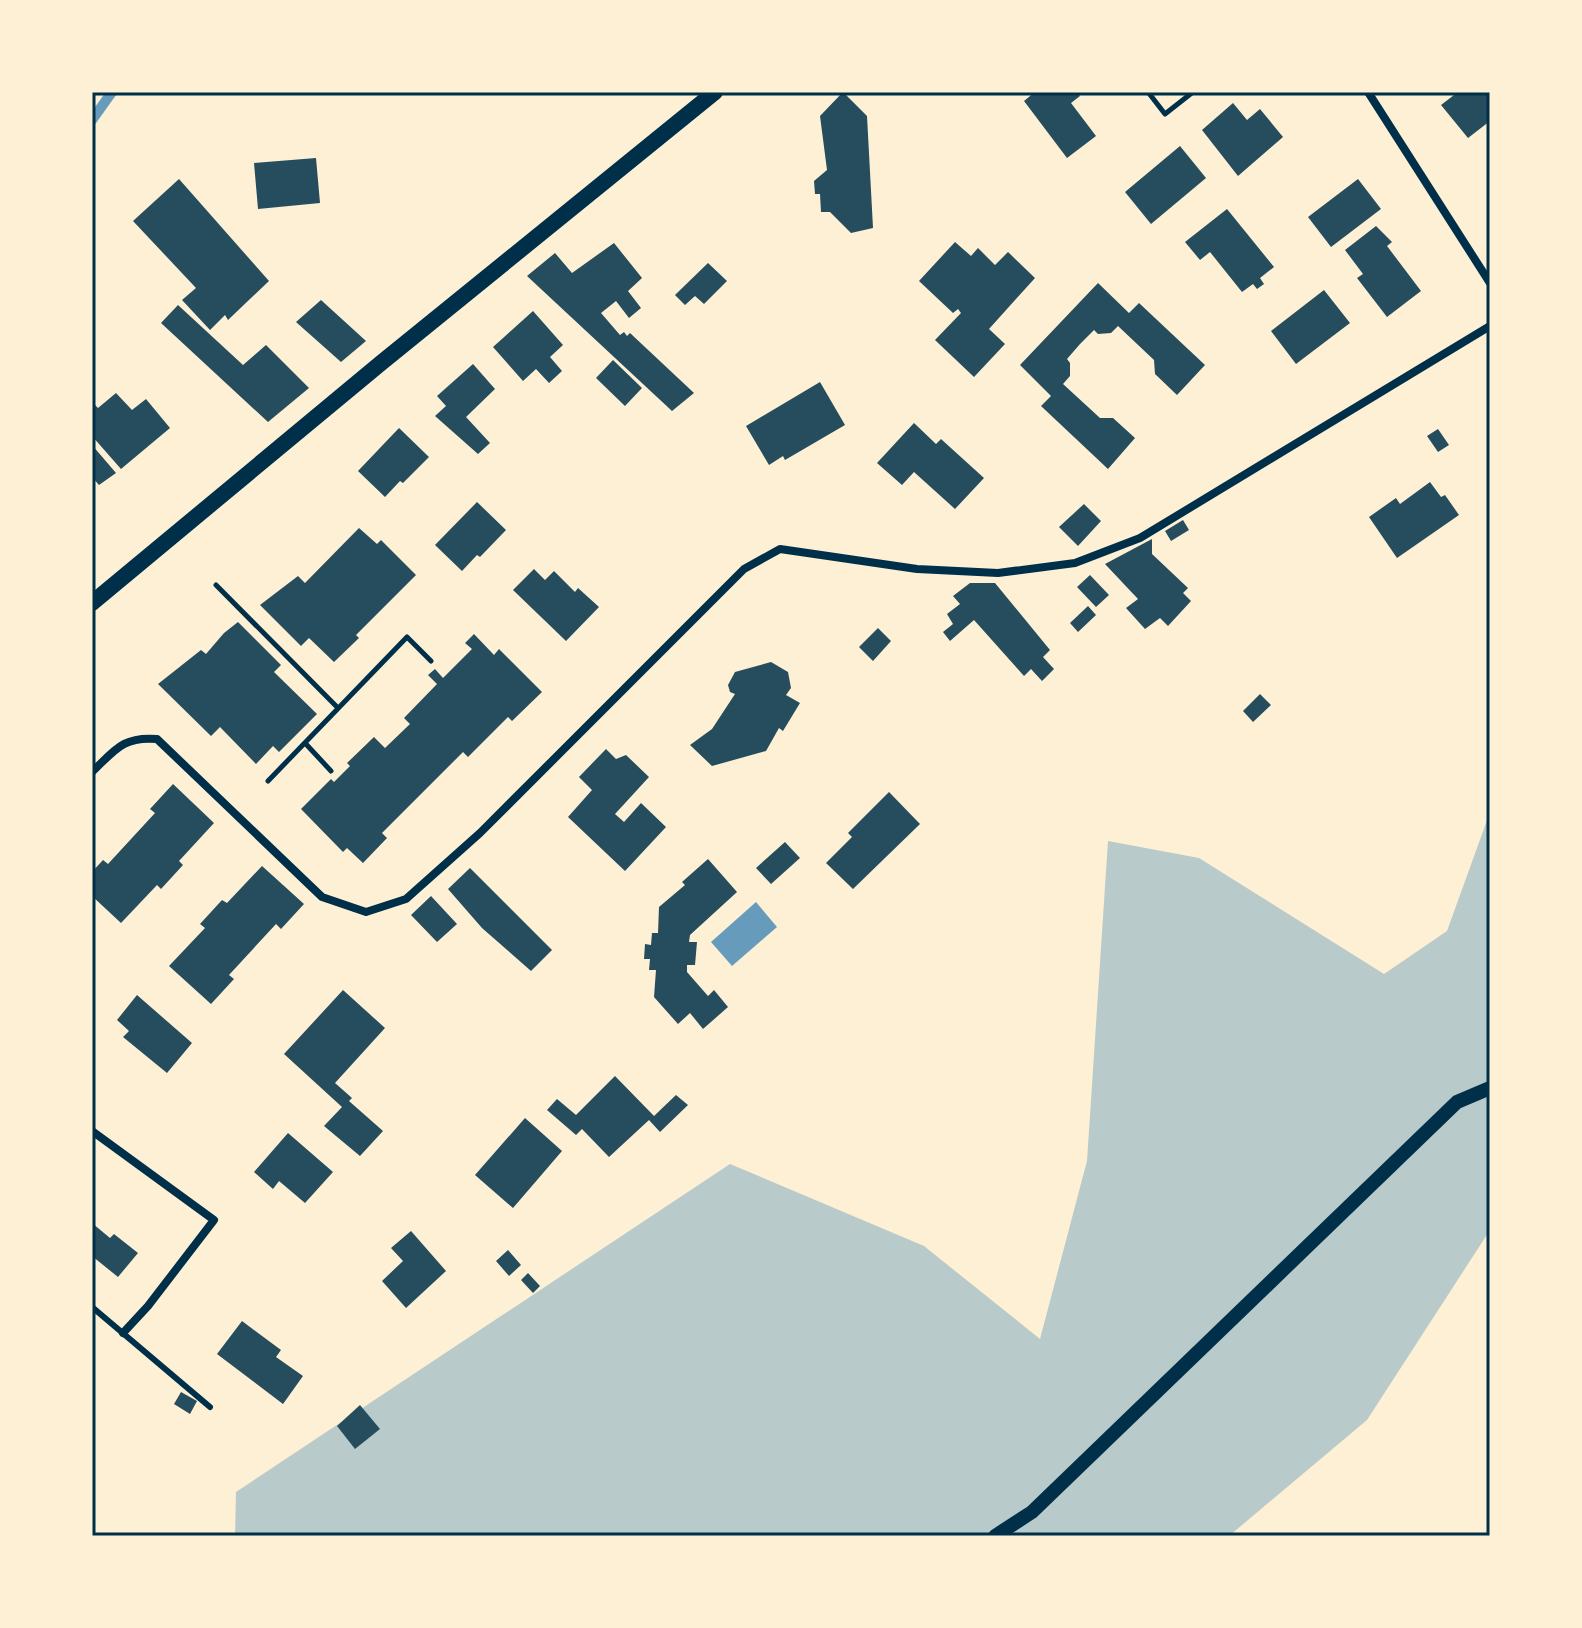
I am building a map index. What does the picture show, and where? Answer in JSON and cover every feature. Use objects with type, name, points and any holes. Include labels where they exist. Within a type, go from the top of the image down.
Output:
[{"type":"main road","points":[[92,603],[715,92]]},
{"type":"street","points":[[1368,92],[1490,283]]},
{"type":"street","points":[[92,772],[125,741],[139,737],[157,739],[322,897],[366,912],[406,899],[480,833],[744,569],[780,549],[944,571],[998,573],[1075,563],[1140,538],[1490,326]]},
{"type":"street","points":[[995,1536],[1032,1512],[1457,1102],[1490,1088]]},
{"type":"street","points":[[92,1131],[214,1220],[148,1306],[123,1333]]},
{"type":"lane","points":[[92,1307],[210,1407]]},
{"type":"path","points":[[1148,92],[1165,114],[1193,92]]},
{"type":"path","points":[[216,585],[338,708]]},
{"type":"path","points":[[268,781],[407,637],[431,661]]},
{"type":"path","points":[[305,743],[331,771]]},
{"type":"shaded area","points":[[1490,812],[1490,1230],[1367,1420],[1229,1536],[235,1536],[236,1492],[730,1164],[924,1246],[1040,1339],[1087,1161],[1108,841],[1199,858],[1384,974],[1447,931]]},
{"type":"water","points":[[756,902],[777,927],[732,966],[711,942]]},
{"type":"building","points":[[843,92],[867,116],[873,228],[851,233],[830,212],[821,212],[820,194],[815,194],[814,181],[827,170],[820,116]]},
{"type":"building","points":[[1035,92],[1077,92],[1080,96],[1071,103],[1096,136],[1067,158],[1024,101]]},
{"type":"building","points":[[1458,92],[1490,92],[1490,121],[1468,138],[1441,105]]},
{"type":"building","points":[[1233,103],[1247,120],[1260,109],[1283,137],[1238,176],[1202,130]]},
{"type":"building","points":[[1180,146],[1206,178],[1151,224],[1125,192]]},
{"type":"building","points":[[316,158],[320,203],[258,209],[254,163]]},
{"type":"building","points":[[179,179],[269,281],[228,320],[225,315],[210,330],[182,300],[196,288],[133,221]]},
{"type":"building","points":[[1358,179],[1381,209],[1331,247],[1308,217]]},
{"type":"building","points":[[1227,209],[1274,267],[1260,278],[1264,284],[1257,289],[1253,284],[1242,292],[1210,252],[1200,260],[1185,242]]},
{"type":"building","points":[[1376,226],[1392,242],[1387,246],[1421,291],[1387,317],[1357,278],[1363,274],[1345,250]]},
{"type":"building","points":[[955,242],[971,256],[978,248],[995,265],[1008,252],[1035,278],[989,329],[1005,344],[974,377],[935,340],[961,313],[958,309],[953,313],[919,281]]},
{"type":"building","points":[[614,243],[642,278],[628,291],[641,308],[629,318],[616,301],[601,313],[620,335],[630,333],[694,393],[672,411],[527,276],[555,253],[572,273]]},
{"type":"building","points":[[708,263],[727,281],[704,304],[695,296],[685,305],[675,295]]},
{"type":"building","points":[[1098,283],[1129,313],[1139,303],[1205,365],[1177,395],[1155,374],[1154,360],[1118,326],[1111,333],[1098,334],[1094,330],[1080,344],[1067,359],[1070,376],[1063,384],[1100,418],[1113,418],[1135,438],[1108,469],[1041,406],[1051,396],[1020,365]]},
{"type":"building","points":[[1324,290],[1350,323],[1296,364],[1271,331]]},
{"type":"building","points":[[321,300],[366,341],[341,362],[296,322]]},
{"type":"building","points":[[178,305],[243,365],[266,345],[309,388],[268,422],[161,323]]},
{"type":"building","points":[[533,311],[563,345],[550,357],[562,371],[549,383],[536,369],[523,381],[493,347]]},
{"type":"building","points":[[613,360],[642,388],[625,406],[596,378]]},
{"type":"building","points":[[473,364],[495,389],[466,417],[490,443],[478,454],[435,416],[446,406],[437,396]]},
{"type":"building","points":[[820,382],[845,425],[785,460],[783,456],[769,465],[746,426]]},
{"type":"building","points":[[116,393],[132,410],[146,399],[170,428],[121,469],[92,436],[92,406],[94,404],[98,408]]},
{"type":"building","points":[[914,423],[936,444],[941,439],[984,478],[955,509],[914,472],[902,485],[877,463]]},
{"type":"building","points":[[399,428],[429,457],[385,497],[358,471]]},
{"type":"building","points":[[1438,429],[1449,445],[1438,452],[1427,436]]},
{"type":"building","points":[[92,445],[116,473],[99,485],[92,477]]},
{"type":"building","points":[[1430,482],[1441,497],[1445,495],[1459,515],[1397,558],[1369,517],[1396,498],[1400,504]]},
{"type":"building","points":[[477,502],[506,530],[462,571],[435,545]]},
{"type":"building","points":[[1084,504],[1101,521],[1078,546],[1059,527]]},
{"type":"building","points":[[1183,520],[1189,530],[1171,541],[1165,531]]},
{"type":"building","points":[[359,528],[377,544],[381,540],[416,575],[356,635],[359,638],[334,662],[309,638],[301,646],[260,605],[298,576],[305,583]]},
{"type":"building","points":[[1152,539],[1152,554],[1188,588],[1183,593],[1191,601],[1168,626],[1160,618],[1145,629],[1126,608],[1138,599],[1105,564]]},
{"type":"building","points":[[534,569],[545,580],[554,571],[575,592],[578,588],[599,607],[566,641],[513,590]]},
{"type":"building","points":[[1090,575],[1109,595],[1096,607],[1077,587]]},
{"type":"building","points":[[970,583],[995,583],[1050,650],[1043,657],[1054,669],[1042,681],[1031,669],[1024,676],[974,620],[950,641],[943,632],[953,624],[947,614],[960,604],[953,596]]},
{"type":"building","points":[[1088,606],[1096,615],[1078,632],[1070,623]]},
{"type":"building","points":[[238,622],[281,665],[274,672],[317,714],[279,752],[273,746],[256,764],[220,727],[211,736],[158,684],[201,650],[206,654]]},
{"type":"building","points":[[878,628],[891,641],[873,661],[859,647]]},
{"type":"building","points":[[474,634],[494,655],[499,649],[542,692],[512,721],[508,717],[468,757],[463,752],[382,833],[387,838],[363,863],[347,848],[343,852],[301,809],[331,779],[334,782],[350,766],[347,763],[374,737],[385,748],[410,724],[404,718],[437,684],[428,675],[435,669],[443,678],[472,649],[465,643]]},
{"type":"building","points":[[771,662],[788,672],[791,688],[786,695],[800,703],[783,731],[779,728],[766,751],[712,766],[690,745],[712,729],[735,694],[730,692],[728,685],[735,672]]},
{"type":"building","points":[[1260,694],[1271,705],[1253,722],[1243,711]]},
{"type":"building","points":[[606,749],[616,759],[626,755],[649,777],[615,814],[624,822],[641,803],[666,827],[625,871],[568,817],[592,790],[579,777]]},
{"type":"building","points":[[173,784],[214,823],[179,861],[183,865],[161,889],[157,885],[121,923],[92,896],[92,872],[103,860],[108,864],[155,813],[150,809]]},
{"type":"building","points":[[889,792],[920,824],[853,889],[826,863],[852,837],[848,833]]},
{"type":"building","points":[[785,842],[800,858],[771,884],[756,868]]},
{"type":"building","points":[[708,859],[737,892],[690,935],[689,942],[697,942],[695,965],[687,965],[687,972],[708,996],[714,990],[728,1007],[703,1029],[690,1013],[678,1024],[654,997],[656,970],[649,970],[650,959],[644,959],[645,944],[651,945],[652,933],[658,933],[659,907],[685,885],[682,882]]},
{"type":"building","points":[[262,866],[304,904],[281,929],[276,924],[229,975],[234,979],[211,1004],[169,966],[205,928],[200,924],[222,900],[227,903]]},
{"type":"building","points":[[470,868],[552,950],[531,971],[482,928],[448,889]]},
{"type":"building","points":[[431,896],[457,924],[437,942],[411,915]]},
{"type":"building","points":[[343,990],[385,1028],[335,1083],[352,1098],[349,1101],[383,1131],[360,1156],[324,1126],[342,1107],[284,1054]]},
{"type":"building","points":[[137,995],[192,1043],[167,1073],[123,1037],[129,1031],[117,1020]]},
{"type":"building","points":[[615,1076],[654,1116],[676,1095],[688,1105],[660,1132],[649,1120],[609,1157],[582,1129],[576,1135],[547,1110],[557,1099],[576,1115]]},
{"type":"building","points":[[525,1118],[562,1151],[513,1208],[475,1175]]},
{"type":"building","points":[[288,1133],[333,1172],[305,1203],[279,1181],[273,1189],[254,1172]]},
{"type":"building","points":[[92,1223],[110,1238],[114,1234],[138,1253],[118,1277],[92,1256]]},
{"type":"building","points":[[411,1231],[446,1271],[406,1308],[382,1281],[403,1261],[391,1248]]},
{"type":"building","points":[[508,1250],[521,1265],[509,1276],[496,1261]]},
{"type":"building","points":[[528,1273],[540,1286],[533,1293],[521,1280]]},
{"type":"building","points":[[242,1321],[281,1350],[276,1357],[303,1376],[283,1404],[217,1354]]},
{"type":"building","points":[[181,1392],[197,1401],[190,1414],[174,1404]]},
{"type":"building","points":[[360,1405],[380,1429],[355,1449],[337,1426]]},
{"type":"waterway","points":[[92,120],[112,92]]}]
